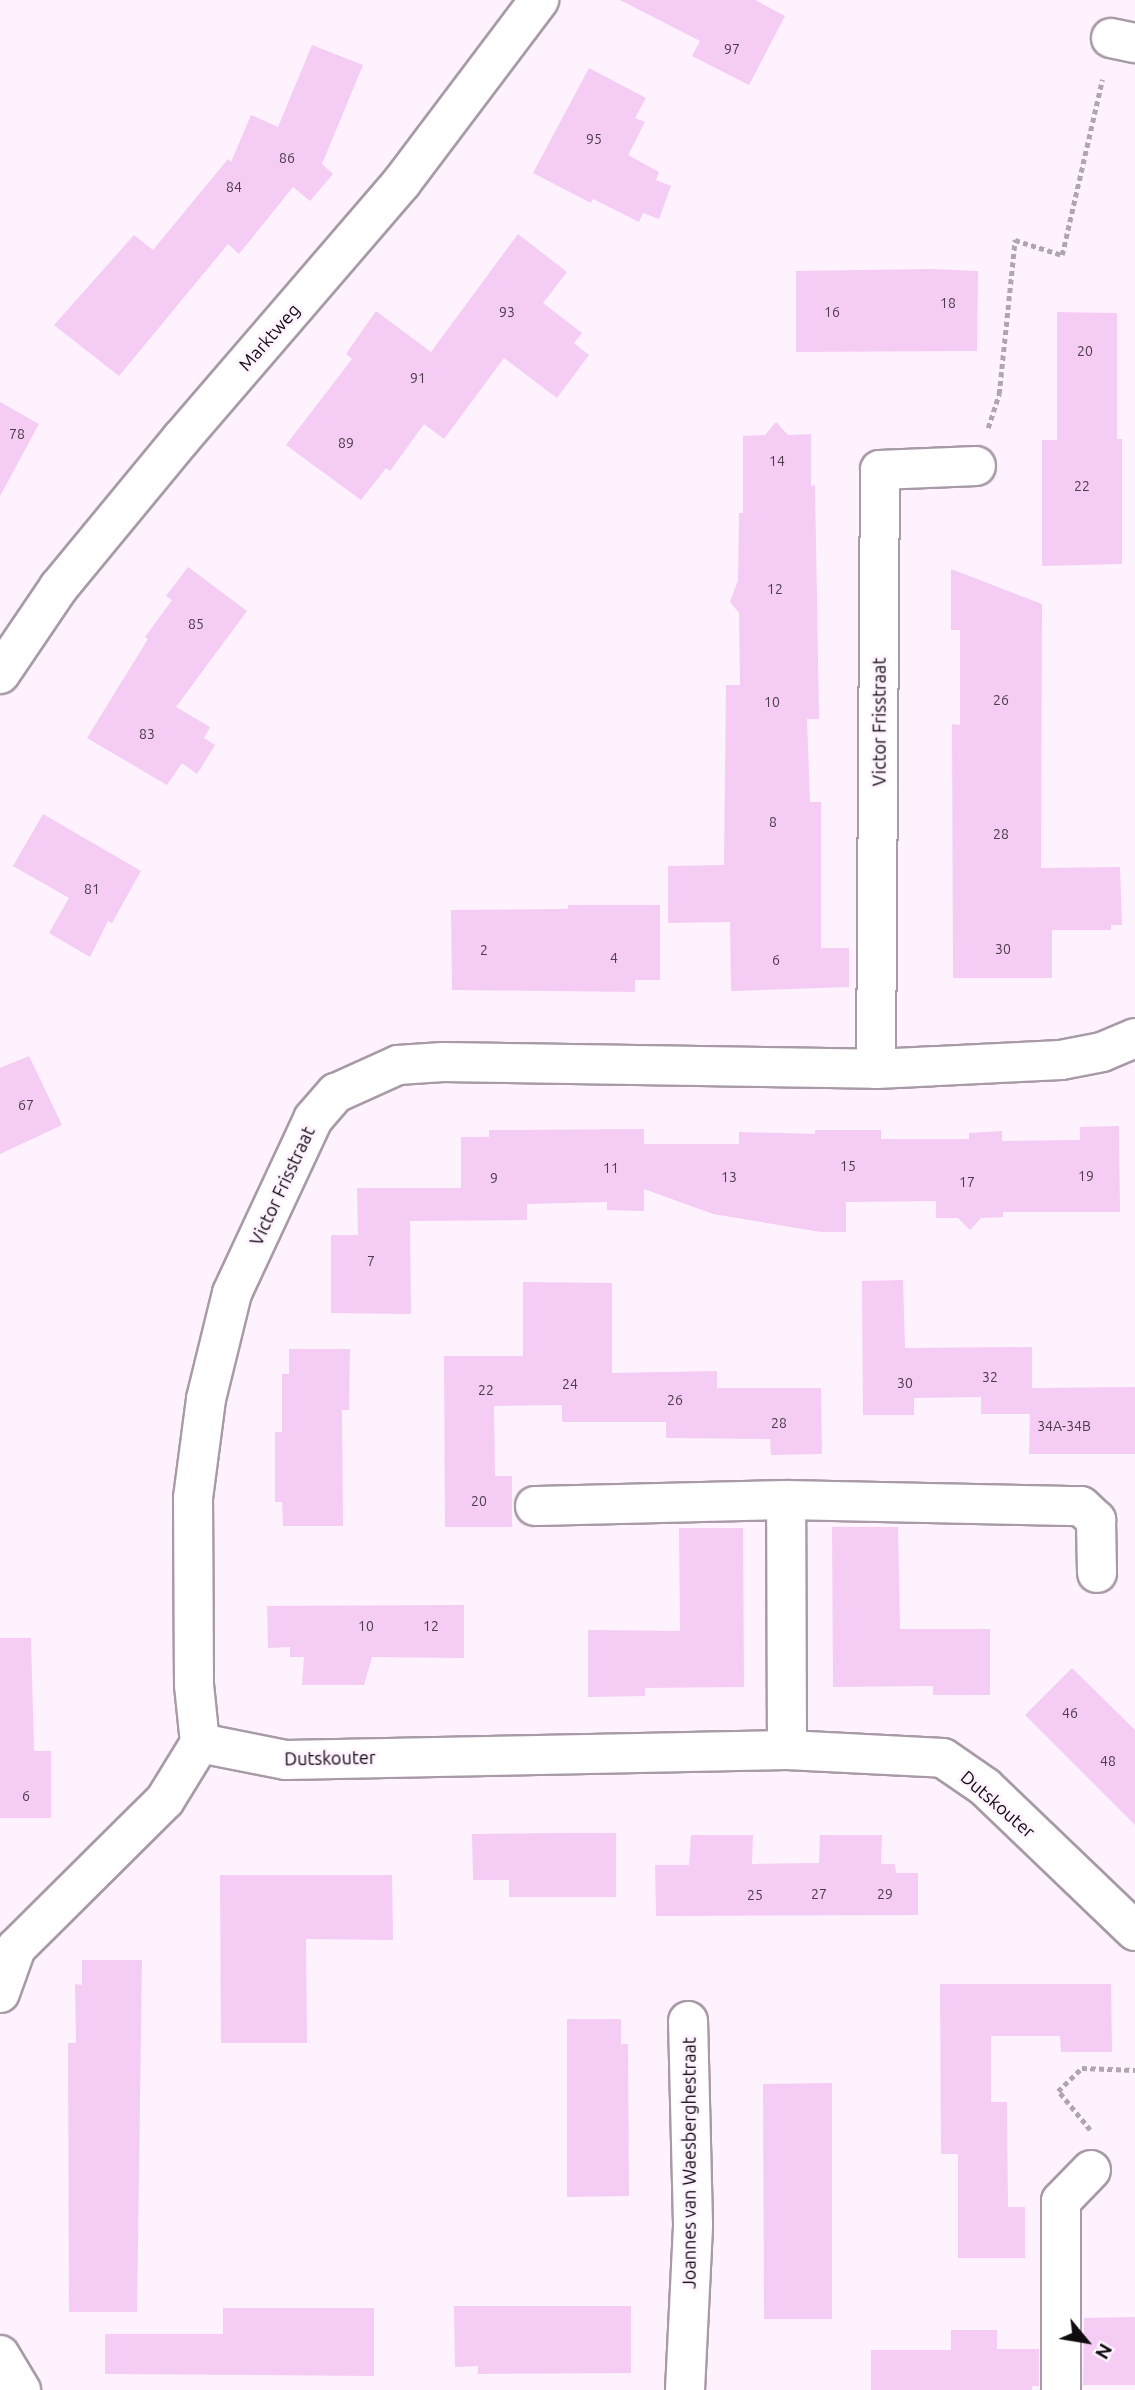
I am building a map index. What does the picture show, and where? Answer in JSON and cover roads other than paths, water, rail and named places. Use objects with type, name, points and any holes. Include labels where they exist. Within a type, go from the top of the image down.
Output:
[{"type":"street","name":"Marktweg","points":[[0,674],[59,587],[181,439],[402,182],[539,0]]},
{"type":"street","name":"Victor Frisstraat","points":[[876,1069],[880,470],[976,466]]},
{"type":"street","name":"Victor Frisstraat","points":[[200,1743],[194,1685],[193,1498],[206,1399],[232,1293],[313,1119],[336,1093],[398,1065],[443,1062],[876,1069],[1060,1060],[1102,1052],[1135,1038]]},
{"type":"street","points":[[535,1506],[786,1500],[1081,1506],[1096,1520],[1097,1573]]},
{"type":"street","points":[[786,1500],[787,1750]]},
{"type":"street","name":"Dutskouter","points":[[200,1743],[286,1760],[787,1750],[943,1758],[985,1787],[1135,1931]]},
{"type":"street","points":[[0,1993],[16,1948],[165,1800],[200,1743]]},
{"type":"street","name":"Joannes van Waesberghestraat","points":[[685,2390],[692,2224],[688,2021]]},
{"type":"street","points":[[1061,2390],[1061,2201],[1091,2170]]},
{"type":"street","points":[[0,2355],[21,2390]]}]
